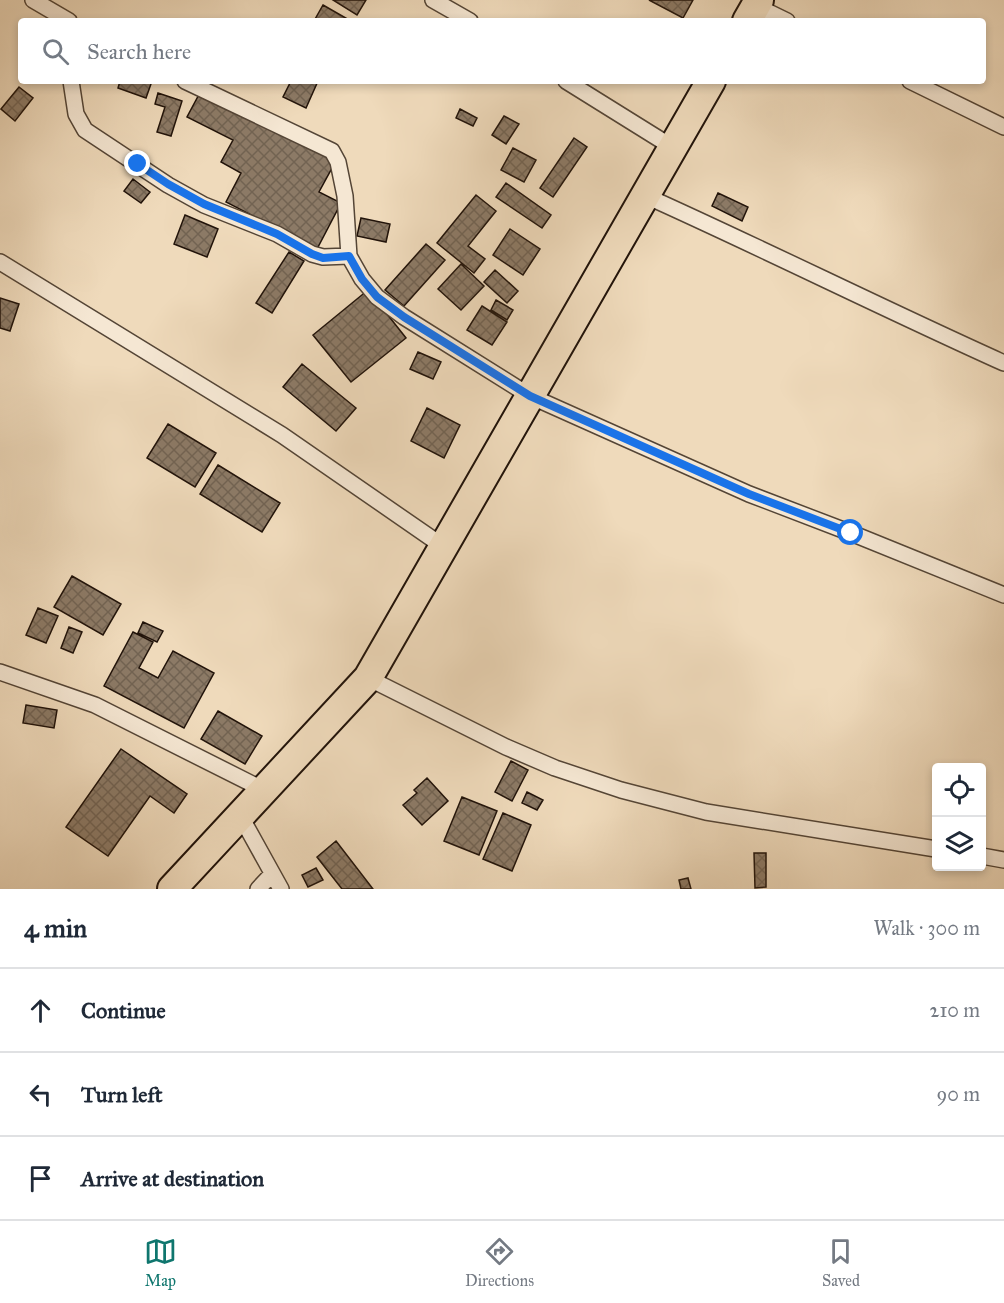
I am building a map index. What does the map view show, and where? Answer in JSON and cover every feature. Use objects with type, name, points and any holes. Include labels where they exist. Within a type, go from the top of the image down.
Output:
[{"type":"highway","points":[[172,889],[368,678],[709,84]]},
{"type":"street","points":[[33,0],[64,18]]},
{"type":"street","points":[[433,0],[465,18]]},
{"type":"street","points":[[754,9],[779,18]]},
{"type":"street","points":[[71,84],[76,114],[85,130],[168,184],[204,204],[277,234],[312,254],[323,258],[349,256]]},
{"type":"street","points":[[191,84],[332,151],[338,162],[345,196],[349,256],[362,279],[377,297],[404,317],[530,396],[749,494],[1004,595]]},
{"type":"street","points":[[571,84],[672,147]]},
{"type":"street","points":[[916,84],[1004,127]]},
{"type":"street","points":[[646,196],[1004,363]]},
{"type":"street","points":[[0,261],[282,435],[444,547]]},
{"type":"street","points":[[0,672],[95,705],[264,789]]},
{"type":"street","points":[[368,678],[506,747],[555,768],[621,790],[706,812],[932,848]]},
{"type":"street","points":[[240,815],[281,889]]},
{"type":"street","points":[[986,857],[1004,860]]},
{"type":"street","points":[[258,889],[271,874]]},
{"type":"building","points":[[333,0],[366,0],[357,15]]},
{"type":"building","points":[[649,0],[693,0],[683,18]]},
{"type":"building","points":[[323,5],[346,18],[316,18]]},
{"type":"building","points":[[119,84],[151,84],[146,98],[118,88]]},
{"type":"building","points":[[290,84],[317,84],[306,108],[283,97]]},
{"type":"building","points":[[19,87],[33,98],[15,121],[1,109]]},
{"type":"building","points":[[203,87],[338,157],[319,192],[341,203],[317,249],[226,202],[241,173],[221,162],[233,140],[187,117]]},
{"type":"building","points":[[158,93],[182,101],[171,136],[157,132],[165,107],[155,104]]},
{"type":"building","points":[[460,109],[477,118],[473,126],[456,118]]},
{"type":"building","points":[[504,116],[519,124],[506,144],[492,135]]},
{"type":"building","points":[[574,138],[587,147],[553,197],[540,188]]},
{"type":"building","points":[[513,148],[536,160],[524,182],[501,170]]},
{"type":"building","points":[[133,179],[150,192],[141,203],[124,191]]},
{"type":"building","points":[[506,183],[551,215],[542,228],[496,197]]},
{"type":"building","points":[[718,193],[748,207],[742,221],[712,206]]},
{"type":"building","points":[[476,195],[496,211],[468,246],[485,259],[474,273],[437,243]]},
{"type":"building","points":[[185,215],[218,229],[207,257],[174,244]]},
{"type":"building","points":[[361,218],[390,224],[386,242],[357,236]]},
{"type":"building","points":[[510,229],[540,249],[523,275],[493,255]]},
{"type":"building","points":[[426,244],[445,260],[404,306],[385,290]]},
{"type":"building","points":[[289,252],[304,261],[272,313],[256,303]]},
{"type":"building","points":[[461,264],[484,286],[461,310],[438,289]]},
{"type":"building","points":[[495,270],[518,291],[507,303],[484,282]]},
{"type":"building","points":[[368,290],[406,338],[351,382],[313,335]]},
{"type":"building","points":[[0,298],[19,304],[10,331],[0,328]]},
{"type":"building","points":[[496,300],[513,310],[507,320],[491,310]]},
{"type":"building","points":[[482,306],[507,322],[492,345],[467,330]]},
{"type":"building","points":[[418,352],[441,362],[433,379],[410,369]]},
{"type":"building","points":[[302,364],[356,408],[336,431],[283,387]]},
{"type":"building","points":[[427,408],[460,425],[444,458],[411,441]]},
{"type":"building","points":[[168,424],[216,453],[195,487],[147,458]]},
{"type":"building","points":[[218,465],[280,503],[262,532],[200,494]]},
{"type":"building","points":[[72,576],[121,604],[103,635],[54,607]]},
{"type":"building","points":[[38,608],[58,616],[46,643],[26,635]]},
{"type":"building","points":[[143,622],[163,631],[157,642],[138,633]]},
{"type":"building","points":[[69,627],[82,632],[73,653],[61,648]]},
{"type":"building","points":[[133,632],[153,642],[139,668],[158,678],[173,651],[214,673],[184,728],[104,686]]},
{"type":"building","points":[[26,705],[57,710],[54,728],[23,723]]},
{"type":"building","points":[[218,711],[262,736],[245,764],[201,739]]},
{"type":"building","points":[[121,749],[187,794],[174,813],[150,796],[108,856],[66,827]]},
{"type":"building","points":[[511,761],[528,770],[512,801],[495,792]]},
{"type":"building","points":[[427,778],[448,801],[422,825],[403,805],[417,793],[414,790]]},
{"type":"building","points":[[527,792],[543,800],[537,810],[522,803]]},
{"type":"building","points":[[462,797],[497,811],[479,855],[444,841]]},
{"type":"building","points":[[503,813],[531,825],[512,871],[483,859]]},
{"type":"building","points":[[336,841],[373,889],[342,889],[317,857]]},
{"type":"building","points":[[754,853],[766,853],[766,887],[755,888]]},
{"type":"building","points":[[316,868],[323,880],[308,887],[302,875]]},
{"type":"building","points":[[688,878],[691,889],[681,889],[679,880]]},
{"type":"route","points":[[138,164],[204,204],[277,234],[312,254],[323,258],[349,256],[362,279],[377,297],[404,317],[530,396],[749,494],[851,533]]}]
